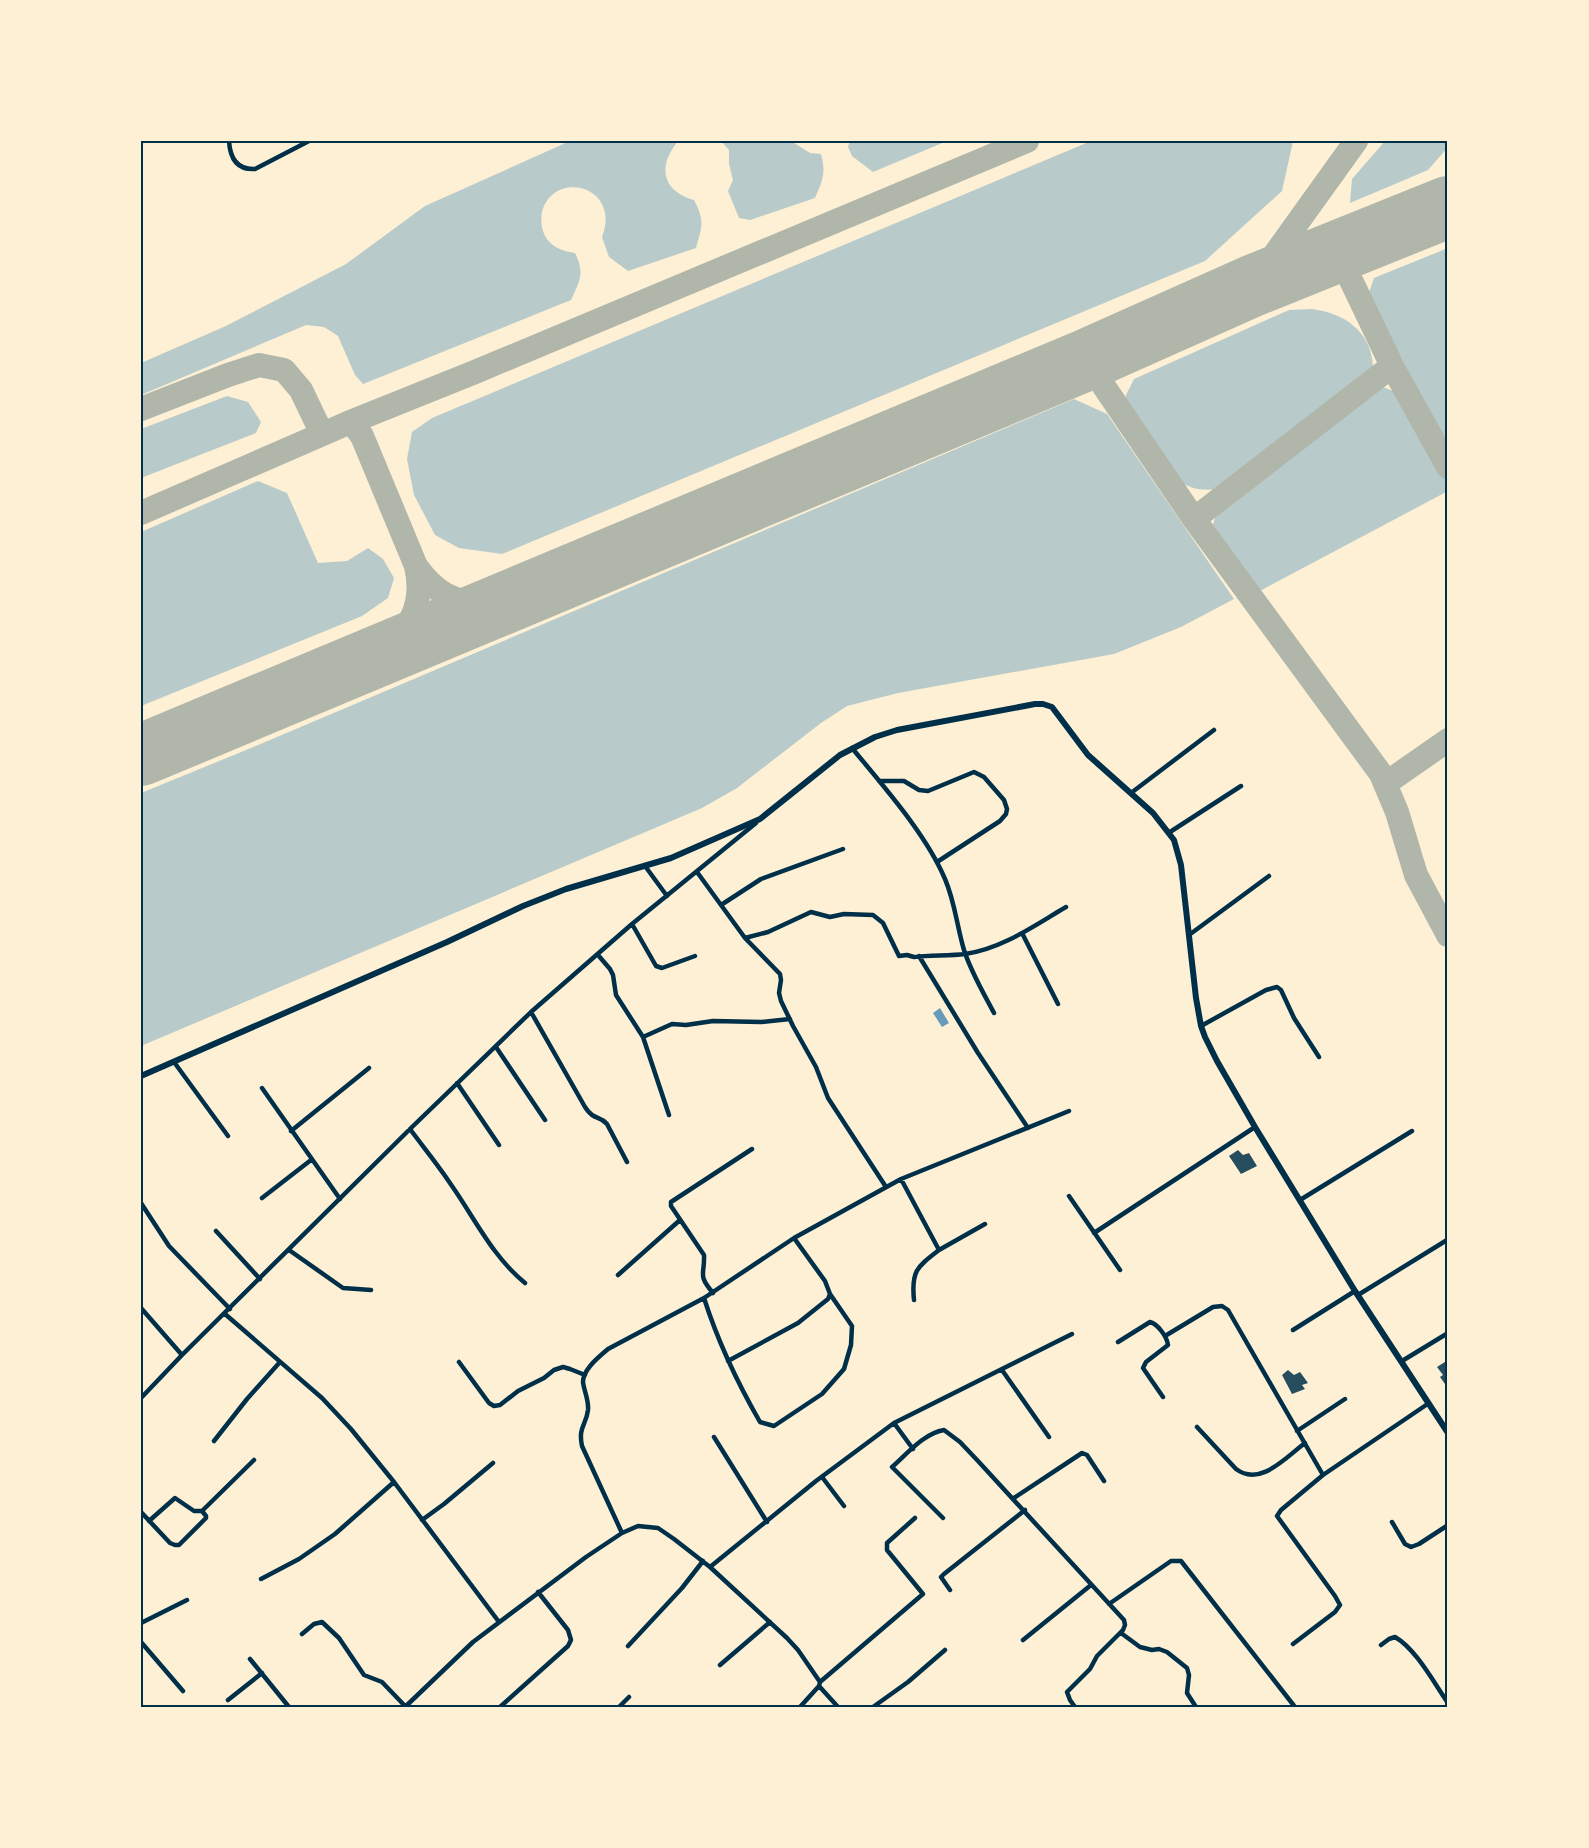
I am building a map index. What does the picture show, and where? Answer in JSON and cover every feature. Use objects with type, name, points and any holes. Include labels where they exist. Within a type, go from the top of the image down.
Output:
[{"type":"main road","points":[[141,1076],[447,942],[523,906],[566,889],[671,858],[760,819],[820,769],[852,748],[875,737],[897,730],[1043,704],[1056,711],[1088,754],[1153,813],[1170,832],[1181,865],[1201,1026],[1217,1061],[1357,1293],[1448,1433]]},
{"type":"street","points":[[229,141],[232,158],[246,170],[255,169],[309,141]]},
{"type":"street","points":[[1131,793],[1214,730]]},
{"type":"street","points":[[852,748],[919,834],[937,862],[953,902],[965,954],[994,1012]]},
{"type":"street","points":[[879,781],[904,781],[918,790],[928,790],[974,772],[984,777],[1004,800],[1007,809],[1000,821],[937,862]]},
{"type":"street","points":[[1170,832],[1241,786]]},
{"type":"street","points":[[141,1398],[410,1129],[531,1012],[632,924],[760,819]]},
{"type":"street","points":[[721,905],[760,879],[843,849]]},
{"type":"street","points":[[645,866],[667,896]]},
{"type":"street","points":[[697,872],[745,939],[781,977],[779,993],[816,1067],[828,1098],[886,1187]]},
{"type":"street","points":[[1189,935],[1269,876]]},
{"type":"street","points":[[745,939],[768,932],[811,912],[830,916],[873,915],[883,923],[899,956],[965,954],[996,945],[1022,933],[1066,907]]},
{"type":"street","points":[[632,924],[656,966],[662,968],[695,956]]},
{"type":"street","points":[[1022,933],[1058,1004]]},
{"type":"street","points":[[598,955],[610,969],[616,995],[643,1037],[669,1114]]},
{"type":"street","points":[[919,956],[978,1053],[1028,1128]]},
{"type":"street","points":[[1201,1026],[1266,990],[1277,987],[1281,990],[1302,1033],[1319,1057]]},
{"type":"street","points":[[531,1012],[585,1107],[594,1118],[605,1121],[627,1162]]},
{"type":"street","points":[[643,1037],[672,1024],[790,1019]]},
{"type":"street","points":[[496,1047],[545,1120]]},
{"type":"street","points":[[174,1062],[228,1136]]},
{"type":"street","points":[[291,1131],[369,1068]]},
{"type":"street","points":[[457,1083],[499,1145]]},
{"type":"street","points":[[262,1088],[340,1199]]},
{"type":"street","points":[[622,1533],[582,1446],[580,1436],[589,1407],[583,1381],[598,1358],[608,1349],[713,1293],[794,1238],[901,1179],[1069,1111]]},
{"type":"street","points":[[1094,1233],[1255,1127]]},
{"type":"street","points":[[410,1129],[451,1183],[498,1256],[509,1270],[525,1283]]},
{"type":"street","points":[[1300,1200],[1412,1131]]},
{"type":"street","points":[[713,1293],[706,1285],[702,1275],[704,1255],[671,1206],[673,1199],[752,1149]]},
{"type":"street","points":[[262,1198],[311,1160]]},
{"type":"street","points":[[901,1179],[939,1250]]},
{"type":"street","points":[[1070,1196],[1119,1270]]},
{"type":"street","points":[[141,1203],[143,1210],[170,1246],[230,1309]]},
{"type":"street","points":[[618,1275],[680,1220]]},
{"type":"street","points":[[914,1300],[912,1284],[919,1266],[939,1250],[985,1224]]},
{"type":"street","points":[[216,1231],[260,1279]]},
{"type":"street","points":[[704,1298],[716,1335],[737,1383],[760,1422],[774,1426],[822,1394],[844,1369],[851,1345],[852,1326],[830,1294],[825,1281],[794,1238]]},
{"type":"street","points":[[1293,1330],[1447,1240]]},
{"type":"street","points":[[289,1250],[337,1285],[349,1289],[371,1290]]},
{"type":"street","points":[[728,1361],[798,1323],[828,1299],[830,1294]]},
{"type":"street","points":[[1165,1336],[1213,1307],[1222,1306],[1228,1310],[1323,1475]]},
{"type":"street","points":[[141,1308],[182,1355]]},
{"type":"street","points":[[225,1314],[322,1398],[351,1429],[394,1482],[499,1622]]},
{"type":"street","points":[[1118,1342],[1150,1322],[1154,1323],[1165,1336],[1168,1345],[1146,1362],[1143,1368],[1163,1397]]},
{"type":"street","points":[[1402,1361],[1448,1333]]},
{"type":"street","points":[[710,1567],[903,1417],[1072,1334]]},
{"type":"street","points":[[214,1441],[280,1362]]},
{"type":"street","points":[[459,1362],[489,1403],[494,1406],[500,1405],[518,1391],[563,1367],[585,1376]]},
{"type":"street","points":[[1002,1370],[1049,1437]]},
{"type":"street","points":[[1297,1431],[1345,1399]]},
{"type":"street","points":[[1293,1644],[1335,1612],[1340,1605],[1277,1516],[1281,1510],[1323,1475],[1429,1403]]},
{"type":"street","points":[[894,1423],[913,1449]]},
{"type":"street","points":[[1197,1427],[1236,1469],[1242,1474],[1251,1476],[1268,1471],[1305,1443]]},
{"type":"street","points":[[943,1518],[892,1467],[933,1433],[944,1430],[949,1432],[1014,1498],[1124,1620],[1125,1625],[1121,1632],[1097,1656],[1090,1670],[1068,1692],[1075,1707]]},
{"type":"street","points":[[714,1437],[767,1521]]},
{"type":"street","points":[[1014,1498],[1082,1453],[1089,1457],[1104,1481]]},
{"type":"street","points":[[149,1521],[175,1498],[194,1511],[202,1511],[254,1460]]},
{"type":"street","points":[[422,1520],[493,1463]]},
{"type":"street","points":[[822,1478],[844,1506]]},
{"type":"street","points":[[261,1579],[291,1563],[335,1534],[394,1482]]},
{"type":"street","points":[[950,1590],[941,1577],[1025,1510]]},
{"type":"street","points":[[141,1512],[170,1543],[179,1545],[206,1518],[202,1511]]},
{"type":"street","points":[[801,1707],[820,1684],[922,1594],[887,1550],[887,1543],[915,1518]]},
{"type":"street","points":[[1392,1522],[1405,1544],[1411,1547],[1448,1525]]},
{"type":"street","points":[[302,1634],[314,1624],[322,1622],[339,1638],[364,1675],[382,1682],[405,1706],[472,1642],[538,1592],[622,1533],[638,1526],[658,1528],[703,1561],[770,1622],[798,1650],[838,1707]]},
{"type":"street","points":[[628,1646],[682,1588],[703,1561]]},
{"type":"street","points":[[1109,1604],[1170,1562],[1181,1561],[1295,1707]]},
{"type":"street","points":[[1023,1640],[1091,1585]]},
{"type":"street","points":[[500,1707],[568,1646],[571,1640],[568,1630],[538,1592]]},
{"type":"street","points":[[141,1623],[187,1600]]},
{"type":"street","points":[[720,1665],[770,1622]]},
{"type":"street","points":[[1121,1632],[1140,1647],[1167,1652],[1187,1668],[1189,1675],[1186,1693],[1196,1707]]},
{"type":"street","points":[[1381,1645],[1395,1637],[1401,1641],[1448,1703]]},
{"type":"street","points":[[141,1642],[183,1691]]},
{"type":"street","points":[[873,1707],[908,1682],[945,1650]]},
{"type":"street","points":[[250,1659],[288,1707]]},
{"type":"street","points":[[228,1700],[262,1673]]},
{"type":"street","points":[[619,1707],[629,1697]]},
{"type":"shaded area","points":[[570,141],[675,141],[676,144],[670,153],[665,170],[670,185],[684,196],[694,200],[700,213],[700,234],[696,248],[628,271],[609,257],[602,237],[606,219],[603,205],[595,195],[584,189],[571,187],[559,190],[549,199],[542,212],[542,224],[545,236],[552,244],[575,253],[578,260],[581,272],[571,300],[363,384],[355,375],[338,336],[324,327],[306,325],[141,395],[141,363],[226,326],[346,264],[425,206]]},
{"type":"shaded area","points":[[721,141],[791,141],[810,153],[821,154],[823,176],[815,198],[750,220],[739,218],[728,191],[733,180],[729,164],[729,150]]},
{"type":"shaded area","points":[[850,141],[947,141],[873,172],[852,156],[848,147]]},
{"type":"shaded area","points":[[1091,141],[1293,141],[1282,191],[1205,261],[502,554],[459,548],[435,535],[414,495],[407,459],[412,432],[432,418]]},
{"type":"shaded area","points":[[1385,141],[1448,141],[1448,147],[1428,170],[1350,203],[1352,179]]},
{"type":"shaded area","points":[[1448,248],[1448,447],[1368,295],[1374,278]]},
{"type":"shaded area","points":[[1312,309],[1335,315],[1354,326],[1367,343],[1373,366],[1217,489],[1196,489],[1178,480],[1125,409],[1126,395],[1134,379],[1289,310]]},
{"type":"shaded area","points":[[1383,387],[1399,396],[1448,478],[1448,491],[1258,592],[1216,537],[1212,527],[1218,509],[1370,390]]},
{"type":"shaded area","points":[[227,396],[248,402],[261,422],[256,433],[141,478],[141,429]]},
{"type":"shaded area","points":[[1074,399],[1107,414],[1234,599],[1181,627],[1114,654],[898,693],[847,706],[821,723],[737,788],[702,808],[141,1046],[141,793]]},
{"type":"shaded area","points":[[258,481],[287,493],[318,563],[347,561],[368,548],[383,559],[394,578],[388,598],[362,616],[141,706],[141,532]]},
{"type":"water","points":[[940,1008],[949,1023],[942,1027],[933,1013]]},
{"type":"building","points":[[1238,1150],[1243,1155],[1249,1153],[1257,1166],[1241,1174],[1229,1156]]},
{"type":"building","points":[[1448,1360],[1448,1382],[1445,1384],[1440,1377],[1443,1375],[1437,1367]]},
{"type":"building","points":[[1288,1370],[1294,1375],[1300,1372],[1308,1383],[1302,1385],[1305,1389],[1292,1394],[1282,1375]]},
{"type":"taxiway","points":[[141,513],[348,423],[1027,141]]},
{"type":"taxiway","points":[[1252,286],[1356,141]]},
{"type":"taxiway","points":[[1338,253],[1392,366],[1448,467]]},
{"type":"taxiway","points":[[1086,360],[1194,519],[1381,774],[1397,812],[1416,875],[1448,935]]},
{"type":"taxiway","points":[[141,409],[259,365],[284,370],[301,390],[322,434]]},
{"type":"taxiway","points":[[1194,519],[1392,366]]},
{"type":"taxiway","points":[[348,423],[362,436],[416,566],[426,578],[435,588],[455,599],[506,602]]},
{"type":"taxiway","points":[[381,654],[400,635],[417,605],[416,566]]},
{"type":"taxiway","points":[[1385,784],[1448,740]]},
{"type":"runway","points":[[141,755],[1086,360],[1252,286],[1448,207]]}]
